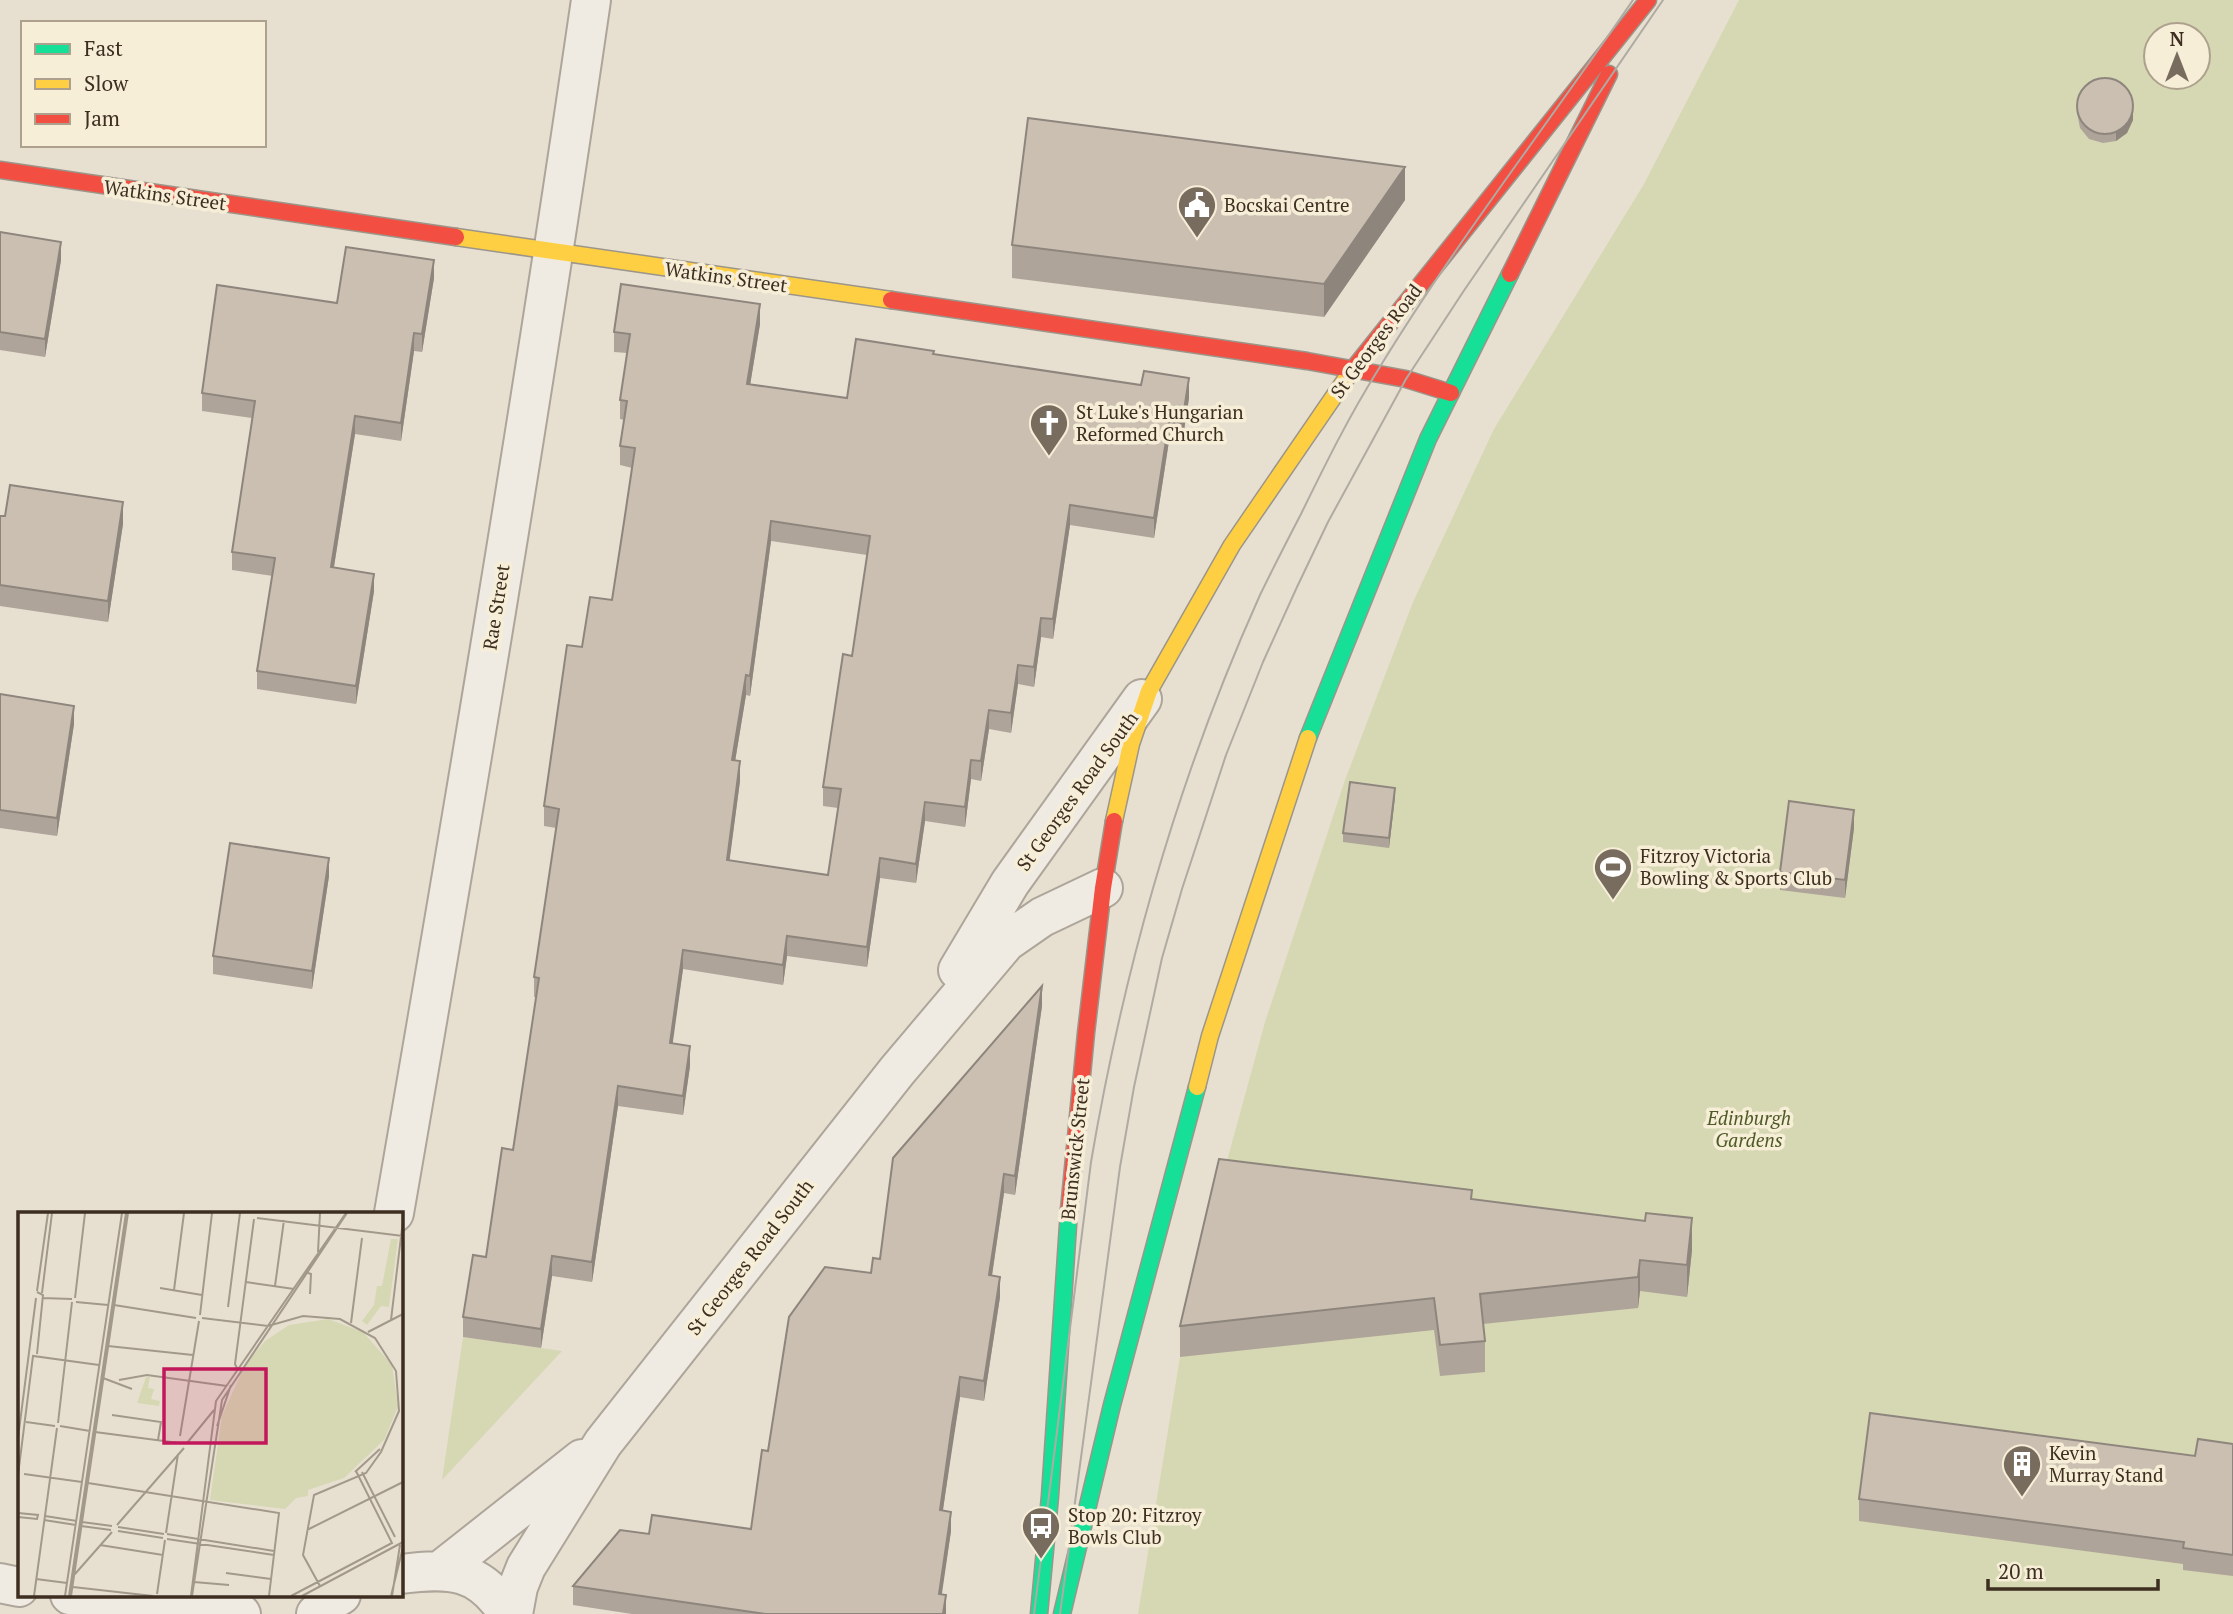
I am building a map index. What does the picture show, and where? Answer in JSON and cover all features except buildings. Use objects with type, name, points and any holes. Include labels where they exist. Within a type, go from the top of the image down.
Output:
[{"type":"main road","name":"St Georges Road","points":[[1149,691],[1232,545],[1352,369],[1635,5]]},
{"type":"main road","name":"St Georges Road","points":[[1062,1614],[1112,1405],[1210,1036],[1311,727],[1428,439],[1635,5]]},
{"type":"main road","name":"Watkins Street","points":[[0,170],[1352,369],[1406,379],[1451,393]]},
{"type":"main road","name":"Brunswick Street","points":[[1039,1614],[1050,1496],[1066,1238],[1103,888],[1112,828],[1131,744],[1149,691]]},
{"type":"street","name":"Rae Street","points":[[394,1212],[468,785],[554,251],[591,0]]},
{"type":"street","name":"St Georges Road South","points":[[897,1071],[1010,883],[1149,691]]},
{"type":"street","name":"St Georges Road South","points":[[510,1614],[527,1567],[603,1443],[897,1071],[1006,942],[1042,917],[1103,888]]},
{"type":"street","name":"St Georges Road South","points":[[440,1571],[603,1443]]},
{"type":"street","points":[[402,1574],[440,1571],[462,1574],[491,1591],[510,1614]]},
{"type":"street","points":[[0,1584],[18,1587]]},
{"type":"street","points":[[63,1596],[107,1614]]},
{"type":"street","points":[[79,1596],[241,1614]]},
{"type":"green space","name":"Edinburgh Gardens","points":[[1739,0],[2233,0],[2233,1614],[1138,1614],[1180,1357],[1219,1190],[1265,1022],[1345,780],[1413,602],[1494,429],[1644,184]]},
{"type":"green space","points":[[463,1337],[562,1351],[442,1480]]},
{"type":"tram line","points":[[1034,1614],[1091,1162],[1104,1089],[1158,873],[1204,732],[1260,595],[1367,387],[1471,229],[1633,0]]},
{"type":"tram line","points":[[1060,1614],[1120,1167],[1134,1087],[1162,958],[1226,755],[1263,662],[1328,522],[1406,379],[1663,0]]},
{"type":"traffic: fast","points":[[1308,738],[1428,439],[1510,274]]},
{"type":"traffic: fast","points":[[1062,1614],[1112,1405],[1197,1087]]},
{"type":"traffic: fast","points":[[1039,1614],[1050,1496],[1069,1210]]},
{"type":"traffic: slow","points":[[456,237],[891,300]]},
{"type":"traffic: slow","points":[[1114,821],[1131,744],[1149,691],[1232,545],[1350,373]]},
{"type":"traffic: slow","points":[[1197,1087],[1210,1036],[1308,738]]},
{"type":"traffic: jam","points":[[1350,373],[1648,0]]},
{"type":"traffic: jam","points":[[1510,274],[1609,74]]},
{"type":"traffic: jam","points":[[0,170],[456,237]]},
{"type":"traffic: jam","points":[[891,300],[1307,361],[1406,379],[1451,393]]},
{"type":"traffic: jam","points":[[1069,1210],[1086,1033],[1103,888],[1114,821]]},
{"type":"place","name":"Bocskai Centre","points":[[1197,239]]},
{"type":"place","name":"St Luke's Hungarian Reformed Church","points":[[1049,457]]},
{"type":"place","name":"Fitzroy Victoria Bowling & Sports Club","points":[[1613,901]]},
{"type":"place","name":"Kevin Murray Stand","points":[[2022,1498]]},
{"type":"place","name":"Stop 20: Fitzroy Bowls Club","points":[[1041,1560]]}]
